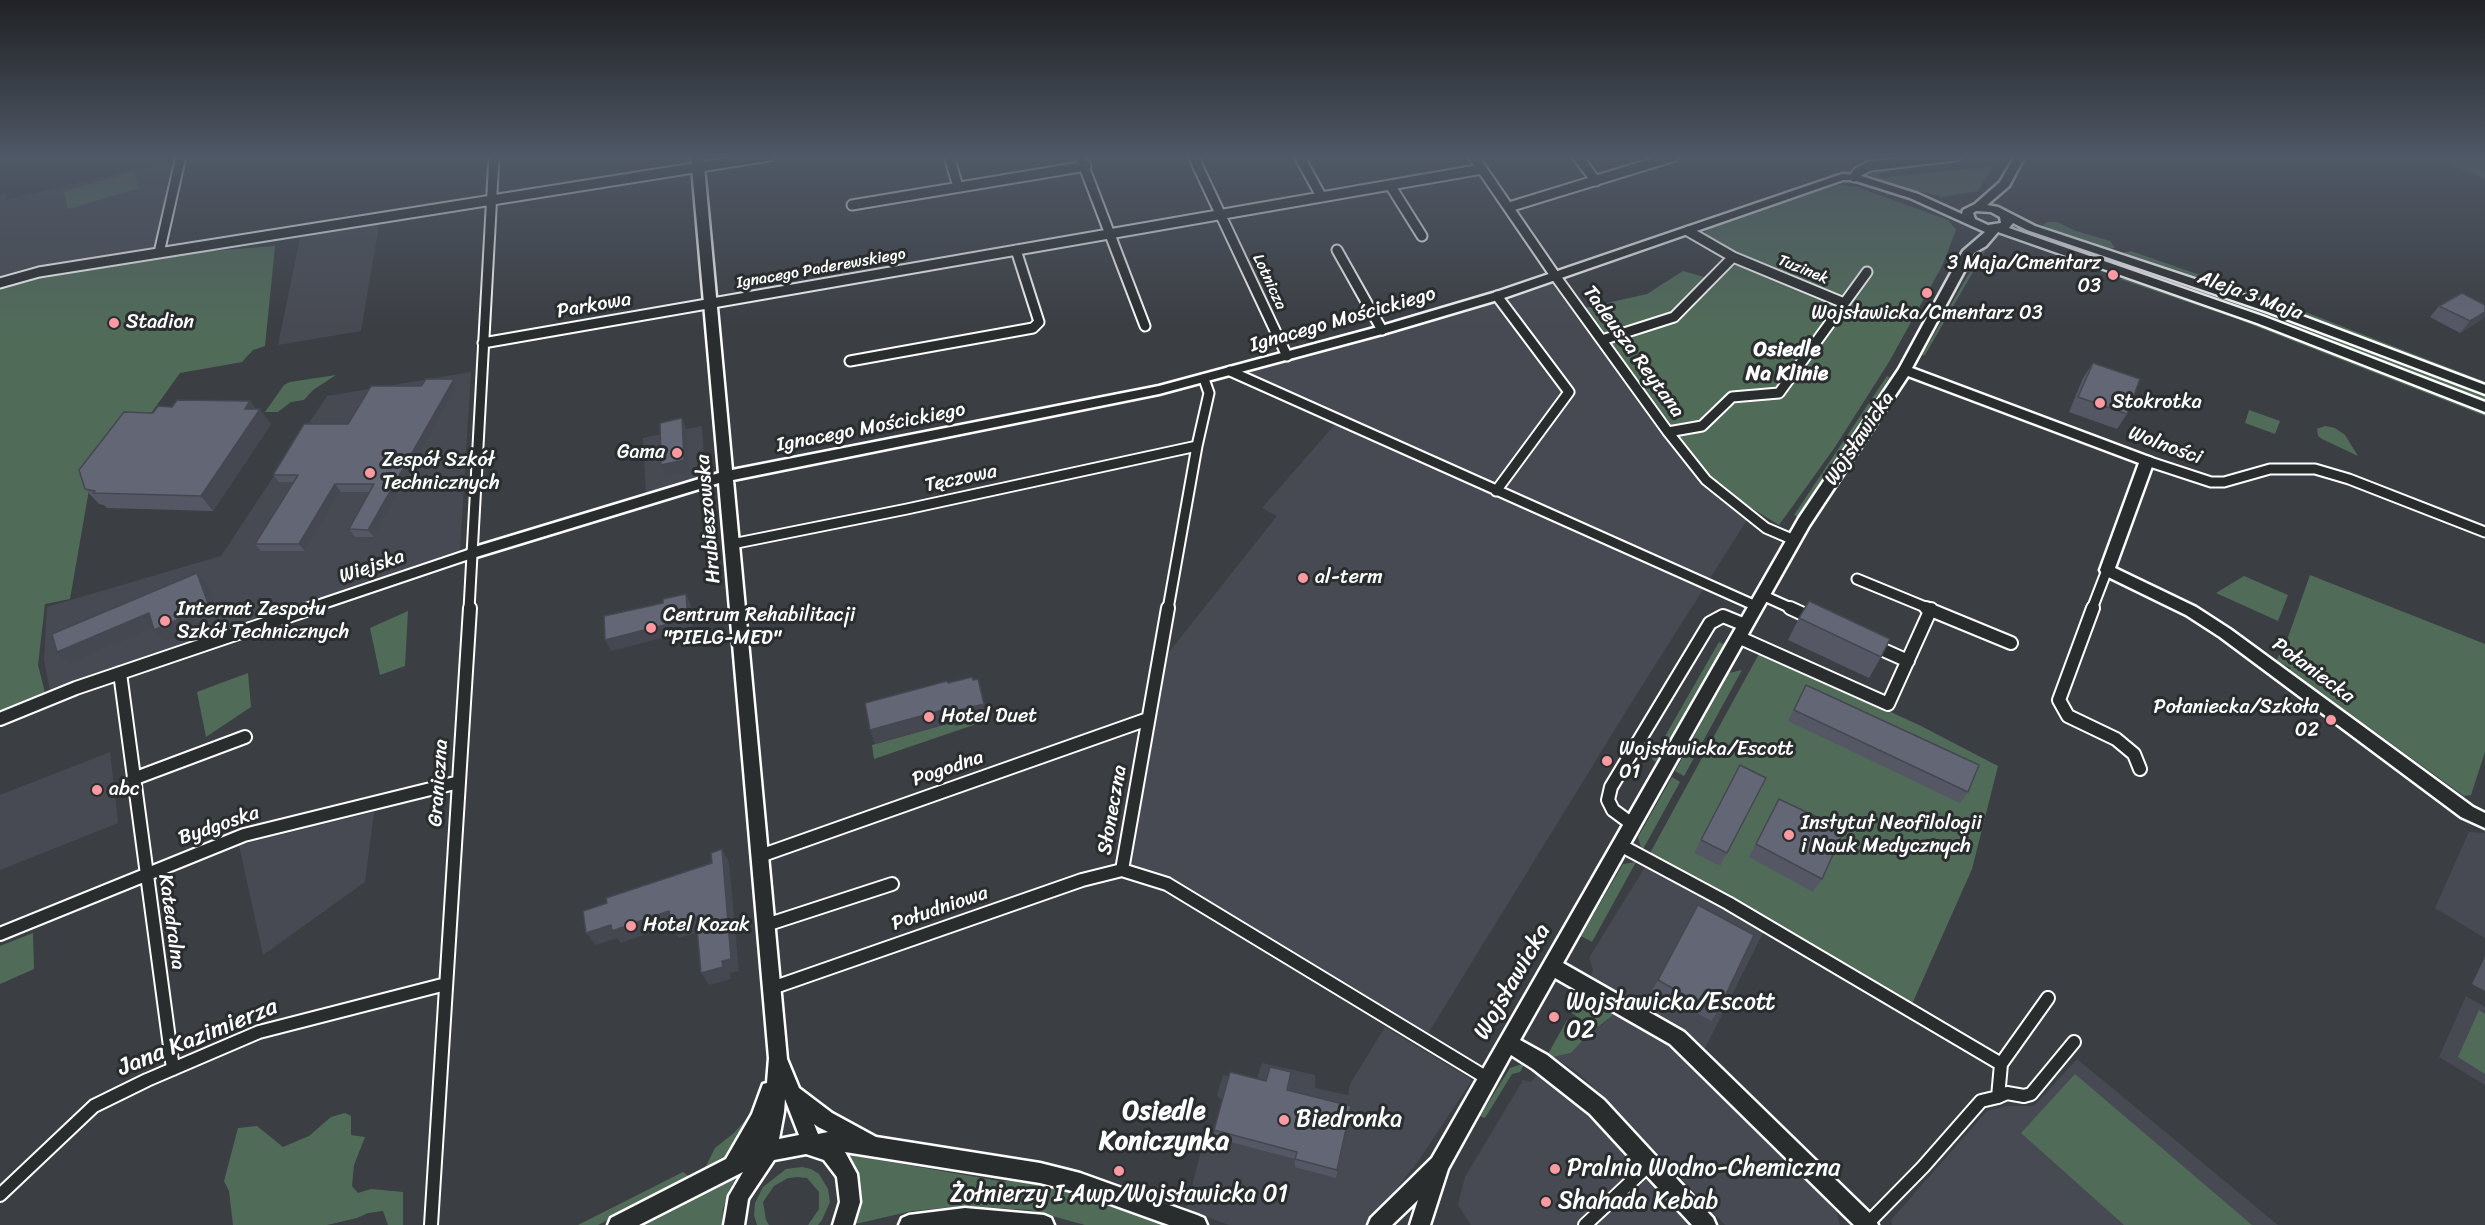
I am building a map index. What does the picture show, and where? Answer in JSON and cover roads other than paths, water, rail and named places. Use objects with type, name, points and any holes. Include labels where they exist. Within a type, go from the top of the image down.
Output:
[{"type":"street","points":[[159,253],[168,213]]},
{"type":"street","points":[[0,283],[39,272],[405,213]]},
{"type":"street","name":"Graniczna","points":[[431,1225],[473,553],[491,213]]},
{"type":"street","name":"Hrubieszowska","points":[[702,213],[777,1065]]},
{"type":"street","points":[[1104,213],[1145,326]]},
{"type":"street","name":"Ignacego Paderewskiego","points":[[711,303],[1226,213]]},
{"type":"street","points":[[1408,213],[1422,236]]},
{"type":"street","name":"Tadeusza Reytana","points":[[1513,213],[1556,277],[1668,432],[1706,480],[1766,528],[1794,540]]},
{"type":"street","name":"Ignacego Mościckiego","points":[[726,476],[1159,390],[1204,379],[1497,296],[1738,213]]},
{"type":"street","points":[[1952,213],[1970,221],[2000,222]]},
{"type":"street","name":"Wojsławicka","points":[[1967,213],[1970,221],[1969,251]]},
{"type":"street","points":[[1986,213],[2000,222]]},
{"type":"street","points":[[2000,222],[2001,213]]},
{"type":"street","name":"Lotnicza","points":[[1221,214],[1287,356]]},
{"type":"street","name":"Wojsławicka","points":[[1420,1225],[1439,1165],[1794,540],[1905,370],[1969,251],[1982,243],[2000,222]]},
{"type":"street","name":"Aleja 3 Maja","points":[[2000,222],[2031,228],[2272,309],[2485,390]]},
{"type":"street","name":"Aleja 3 Maja","points":[[2000,222],[2485,407]]},
{"type":"street","name":"Tuzinek","points":[[1688,231],[1733,257],[1844,303]]},
{"type":"street","points":[[850,361],[1033,328],[1039,322],[1016,250]]},
{"type":"street","points":[[1337,250],[1382,330]]},
{"type":"street","points":[[1602,340],[1674,317],[1733,257]]},
{"type":"street","points":[[1668,432],[1702,426],[1732,397],[1779,393],[1867,272]]},
{"type":"street","points":[[1496,491],[1569,392],[1497,296]]},
{"type":"street","name":"Parkowa","points":[[483,343],[711,303]]},
{"type":"street","name":"Wolności","points":[[1905,370],[2147,461],[2211,482],[2224,482],[2270,469],[2315,469],[2349,479],[2485,531]]},
{"type":"street","points":[[1230,371],[1496,491],[1759,601],[1824,623]]},
{"type":"street","name":"Słoneczna","points":[[1204,379],[1209,393],[1197,446],[1122,870],[1167,884],[1487,1078]]},
{"type":"street","name":"Tęczowa","points":[[732,544],[907,509],[1197,446]]},
{"type":"street","points":[[2139,769],[2134,754],[2116,739],[2068,716],[2059,700],[2147,461]]},
{"type":"street","name":"Wiejska","points":[[0,718],[120,673],[473,553],[726,476]]},
{"type":"street","name":"Połaniecka","points":[[2107,570],[2191,611],[2225,633],[2467,812],[2485,821]]},
{"type":"street","points":[[1857,579],[2012,643]]},
{"type":"street","points":[[1632,824],[1612,810],[1608,800],[1611,787],[1710,623],[1723,616],[1742,631],[1888,704],[1931,609]]},
{"type":"street","points":[[1866,642],[1908,661]]},
{"type":"street","name":"Katedralna","points":[[120,673],[145,874],[173,1069]]},
{"type":"street","name":"Pogodna","points":[[760,856],[1148,719]]},
{"type":"street","points":[[133,779],[245,737]]},
{"type":"street","name":"Bydgoska","points":[[0,934],[244,835],[459,782]]},
{"type":"street","points":[[1620,846],[1728,903],[2001,1064]]},
{"type":"street","name":"Południowa","points":[[772,988],[1082,880],[1122,870]]},
{"type":"street","points":[[766,925],[892,884]]},
{"type":"street","points":[[1552,966],[1677,1038],[1867,1225],[1923,1167],[1981,1101],[2007,1093],[2024,1096],[2031,1094],[2074,1042]]},
{"type":"street","name":"Jana Kazimierza","points":[[0,1195],[93,1106],[259,1032],[446,984]]},
{"type":"street","points":[[1998,1097],[2001,1064],[2048,999]]},
{"type":"street","points":[[1508,1043],[1540,1062],[1597,1107],[1706,1225]]},
{"type":"street","points":[[777,1065],[813,1145],[835,1156],[847,1174],[850,1202],[843,1225]]},
{"type":"street","points":[[734,1225],[739,1196],[767,1153],[775,1105],[777,1065]]},
{"type":"street","points":[[733,1167],[760,1119],[777,1065]]},
{"type":"street","points":[[792,1094],[825,1120],[874,1146]]},
{"type":"street","points":[[618,1225],[733,1167],[767,1153],[793,1145],[813,1145],[830,1141],[874,1146],[1054,1176],[1116,1195],[1197,1225]]},
{"type":"street","points":[[1585,1225],[1650,1164]]},
{"type":"street","name":"Wojsławicka","points":[[1378,1225],[1439,1165]]},
{"type":"street","points":[[909,1225],[965,1218],[1044,1225]]},
{"type":"place","name":"3 Maja/Cmentarz 03","points":[[2113,275]]},
{"type":"place","name":"Wojsławicka/Cmentarz 03","points":[[1927,293]]},
{"type":"place","name":"Stadion","points":[[114,323]]},
{"type":"place","name":"Stokrotka","points":[[2100,403]]},
{"type":"place","name":"Gama","points":[[677,453]]},
{"type":"place","name":"Zespół Szkół Technicznych","points":[[370,473]]},
{"type":"place","name":"al-term","points":[[1303,578]]},
{"type":"place","name":"Internat Zespołu Szkół Technicznych","points":[[165,621]]},
{"type":"place","name":"Centrum Rehabilitacji \"PIELG-MED\"","points":[[651,628]]},
{"type":"place","name":"Hotel Duet","points":[[929,717]]},
{"type":"place","name":"Połaniecka/Szkoła 02","points":[[2331,720]]},
{"type":"place","name":"Wojsławicka/Escott 01","points":[[1607,761]]},
{"type":"place","name":"abc","points":[[97,790]]},
{"type":"place","name":"Instytut Neofilologii i Nauk Medycznych","points":[[1789,835]]},
{"type":"place","name":"Hotel Kozak","points":[[631,926]]},
{"type":"place","name":"Wojsławicka/Escott 02","points":[[1554,1017]]},
{"type":"place","name":"Biedronka","points":[[1284,1120]]},
{"type":"place","name":"Pralnia Wodno-Chemiczna","points":[[1555,1169]]},
{"type":"place","name":"Żołnierzy I Awp/Wojsławicka 01","points":[[1119,1171]]},
{"type":"place","name":"Shahada Kebab","points":[[1546,1202]]},
{"type":"district","name":"Osiedle Na Klinie","points":[[1787,363]]},
{"type":"district","name":"Osiedle Koniczynka","points":[[1164,1127]]}]
